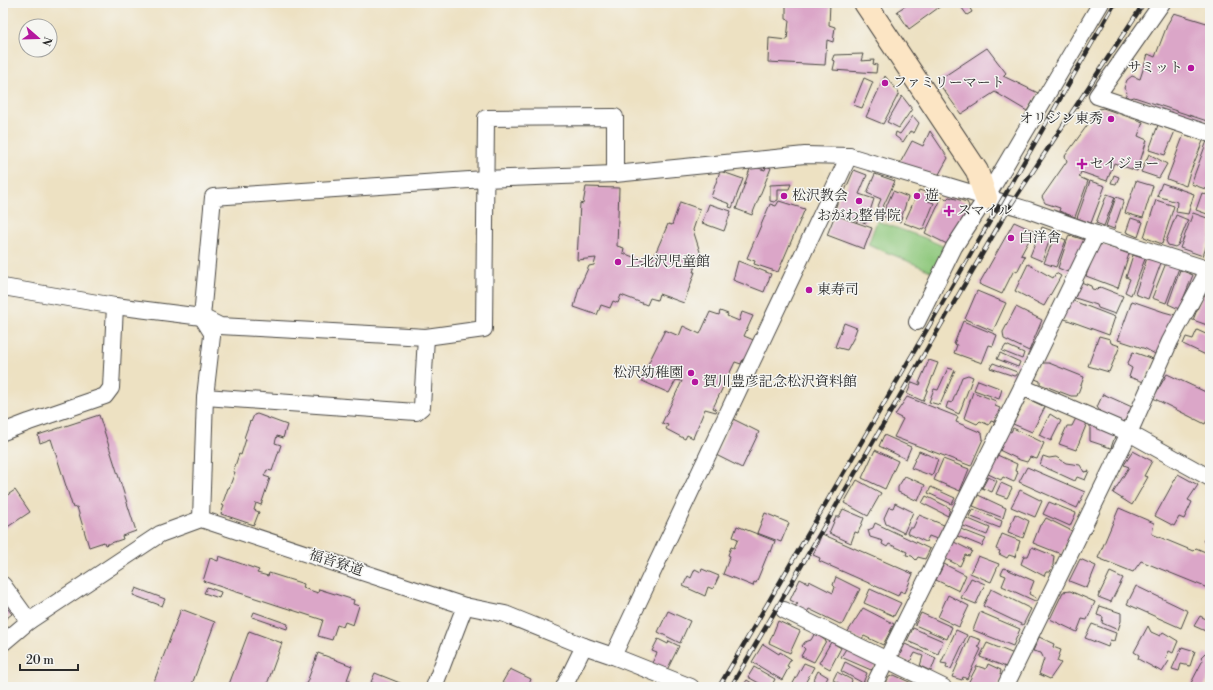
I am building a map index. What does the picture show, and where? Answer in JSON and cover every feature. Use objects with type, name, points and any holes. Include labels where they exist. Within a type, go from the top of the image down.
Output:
[{"type":"street","points":[[865,3],[977,171],[986,198]]},
{"type":"street","points":[[917,322],[954,247],[986,198],[1101,3]]},
{"type":"street","points":[[1162,3],[1097,96],[1210,134]]},
{"type":"street","points":[[3,286],[115,306],[202,317],[220,326],[426,337],[484,329],[486,118],[615,117],[615,174]]},
{"type":"street","points":[[3,643],[29,622],[160,534],[202,518],[205,397],[212,333],[202,317],[213,198],[485,179],[615,174],[805,156],[849,156],[1028,210],[1096,234],[1210,269],[1170,341],[1129,433],[1005,687]]},
{"type":"street","points":[[613,656],[849,156]]},
{"type":"street","points":[[873,687],[1096,234]]},
{"type":"street","points":[[3,432],[105,396],[111,388],[115,306]]},
{"type":"street","points":[[205,397],[416,412],[422,407],[426,337]]},
{"type":"street","points":[[1022,387],[1129,433],[1210,478]]},
{"type":"street","name":"福音寮道","points":[[202,518],[465,606],[505,614],[691,687]]},
{"type":"street","points":[[3,585],[29,622]]},
{"type":"street","points":[[434,687],[465,606]]},
{"type":"street","points":[[784,610],[886,661],[943,687]]},
{"type":"street","points":[[564,687],[584,646]]},
{"type":"green space","points":[[877,221],[925,238],[947,248],[935,273],[868,245]]},
{"type":"building","points":[[786,3],[830,3],[829,25],[835,27],[833,42],[827,40],[825,65],[768,62],[769,38],[787,40],[789,20],[786,19]]},
{"type":"building","points":[[910,3],[945,3],[909,29],[897,11]]},
{"type":"building","points":[[967,3],[972,12],[967,15],[959,4]]},
{"type":"building","points":[[1174,13],[1210,24],[1210,122],[1134,97],[1131,98],[1125,96],[1127,93],[1124,88],[1127,80],[1132,76],[1140,79],[1148,54],[1155,57],[1168,23]]},
{"type":"building","points":[[987,48],[1006,73],[1003,76],[1038,93],[1027,111],[995,92],[961,114],[937,81]]},
{"type":"building","points":[[863,54],[861,61],[874,60],[873,64],[877,65],[876,73],[833,70],[835,61],[832,60],[834,55]]},
{"type":"building","points":[[885,76],[899,93],[883,124],[866,117]]},
{"type":"building","points":[[864,78],[873,82],[862,108],[853,105]]},
{"type":"building","points":[[902,96],[912,109],[899,128],[887,122]]},
{"type":"building","points":[[1103,108],[1143,122],[1138,136],[1147,140],[1137,171],[1114,163],[1107,181],[1081,172],[1079,177],[1088,181],[1075,217],[1059,211],[1060,208],[1045,203],[1042,197],[1067,161],[1065,156],[1099,109]]},
{"type":"building","points":[[913,116],[919,123],[914,133],[910,131],[903,142],[895,136],[896,132],[900,134]]},
{"type":"building","points":[[1158,125],[1175,131],[1165,155],[1149,150]]},
{"type":"building","points":[[930,131],[948,158],[938,176],[899,165],[912,141],[923,146]]},
{"type":"building","points":[[1184,134],[1203,141],[1186,186],[1167,179]]},
{"type":"building","points":[[1207,141],[1210,142],[1210,184],[1208,190],[1191,184]]},
{"type":"building","points":[[1149,154],[1167,164],[1159,178],[1141,172]]},
{"type":"building","points":[[751,166],[765,170],[766,166],[771,168],[752,215],[736,209]]},
{"type":"building","points":[[854,170],[867,175],[859,194],[874,199],[866,223],[834,212],[841,192],[844,193]]},
{"type":"building","points":[[720,171],[743,179],[732,208],[729,207],[730,204],[711,197]]},
{"type":"building","points":[[875,174],[895,181],[880,213],[876,211],[881,199],[867,193]]},
{"type":"building","points":[[1114,175],[1119,177],[1116,184],[1111,183]]},
{"type":"building","points":[[1090,181],[1105,186],[1091,223],[1077,218]]},
{"type":"building","points":[[1136,181],[1153,186],[1143,218],[1125,213]]},
{"type":"building","points":[[1162,183],[1194,194],[1188,214],[1176,212],[1177,202],[1157,196]]},
{"type":"building","points":[[791,184],[789,189],[778,189],[778,200],[774,202],[770,201],[770,185]]},
{"type":"building","points":[[586,187],[619,188],[617,246],[624,248],[623,253],[649,263],[652,261],[668,224],[672,225],[680,202],[700,209],[693,230],[702,258],[698,257],[693,272],[695,272],[684,303],[659,294],[657,300],[650,298],[647,305],[621,295],[618,303],[613,301],[610,308],[601,305],[597,315],[574,307],[579,288],[589,266],[594,265],[596,258],[577,260],[580,203],[583,204]]},
{"type":"building","points":[[919,190],[931,194],[928,201],[934,203],[923,230],[904,223]]},
{"type":"building","points":[[893,191],[908,197],[900,222],[882,216]]},
{"type":"building","points":[[1202,193],[1210,196],[1210,215],[1196,210]]},
{"type":"building","points":[[1107,194],[1115,197],[1104,226],[1096,223]]},
{"type":"building","points":[[942,197],[947,199],[949,197],[967,202],[969,206],[949,245],[925,233]]},
{"type":"building","points":[[1116,197],[1124,200],[1114,229],[1106,226]]},
{"type":"building","points":[[1156,200],[1174,206],[1162,244],[1144,237]]},
{"type":"building","points":[[779,201],[805,209],[778,272],[754,264],[755,261],[747,258],[770,204],[776,206]]},
{"type":"building","points":[[709,204],[731,211],[724,231],[702,223]]},
{"type":"building","points":[[1193,213],[1210,219],[1210,236],[1203,256],[1180,248]]},
{"type":"building","points":[[835,215],[872,228],[864,249],[827,235]]},
{"type":"building","points":[[1176,215],[1188,220],[1178,245],[1175,247],[1168,245],[1166,241]]},
{"type":"building","points":[[1131,218],[1143,222],[1138,237],[1126,232]]},
{"type":"building","points":[[1014,222],[1034,231],[1021,255],[1025,256],[1017,272],[1014,270],[1002,294],[979,284]]},
{"type":"building","points":[[1042,227],[1053,231],[1042,261],[1030,256]]},
{"type":"building","points":[[1055,235],[1066,240],[1056,267],[1044,263]]},
{"type":"building","points":[[1069,235],[1085,240],[1070,273],[1058,268]]},
{"type":"building","points":[[1101,244],[1129,254],[1118,288],[1086,276],[1094,254]]},
{"type":"building","points":[[1133,255],[1145,259],[1131,295],[1125,292],[1130,279],[1126,277]]},
{"type":"building","points":[[1147,258],[1161,263],[1148,299],[1135,294]]},
{"type":"building","points":[[738,261],[771,274],[764,292],[733,280]]},
{"type":"building","points":[[1166,263],[1179,268],[1166,303],[1152,298]]},
{"type":"building","points":[[1028,264],[1053,278],[1056,273],[1061,276],[1044,306],[1015,291]]},
{"type":"building","points":[[1180,270],[1193,275],[1179,309],[1168,304]]},
{"type":"building","points":[[1081,282],[1091,286],[1092,289],[1097,290],[1100,287],[1123,296],[1115,314],[1098,308],[1097,305],[1075,298]]},
{"type":"building","points":[[1208,282],[1210,282],[1210,326],[1193,320]]},
{"type":"building","points":[[977,291],[1006,303],[993,331],[965,319]]},
{"type":"building","points":[[1071,300],[1115,317],[1109,335],[1062,318]]},
{"type":"building","points":[[1132,301],[1175,315],[1157,355],[1146,349],[1118,340]]},
{"type":"building","points":[[1016,307],[1042,320],[1029,351],[1004,339],[1003,332]]},
{"type":"building","points":[[720,311],[739,321],[742,312],[753,316],[744,336],[756,341],[747,360],[743,359],[741,364],[735,362],[713,408],[717,410],[716,412],[705,409],[693,438],[687,435],[685,439],[666,429],[668,425],[662,423],[682,381],[676,380],[669,393],[640,380],[665,330],[679,336],[683,326],[700,334],[710,312],[719,315]]},
{"type":"building","points":[[963,321],[997,335],[993,346],[989,345],[982,363],[954,353],[957,345],[954,344]]},
{"type":"building","points":[[844,323],[857,328],[847,350],[835,347]]},
{"type":"building","points":[[1197,330],[1210,336],[1210,357],[1183,344],[1186,337],[1193,339]]},
{"type":"building","points":[[1099,336],[1110,339],[1111,343],[1120,346],[1109,372],[1088,366]]},
{"type":"building","points":[[1006,345],[1024,353],[1022,359],[1002,351]]},
{"type":"building","points":[[1133,352],[1153,359],[1144,382],[1129,377],[1132,368],[1127,365]]},
{"type":"building","points":[[1000,353],[1020,362],[1018,367],[997,359]]},
{"type":"building","points":[[929,360],[938,363],[923,401],[907,394],[912,382],[920,385],[921,383],[919,383]]},
{"type":"building","points":[[993,363],[1017,372],[1017,375],[1014,376],[990,368]]},
{"type":"building","points":[[1042,363],[1049,363],[1084,377],[1077,396],[1071,396],[1040,384],[1040,381],[1035,379]]},
{"type":"building","points":[[948,368],[955,370],[940,405],[929,402],[934,389],[938,390]]},
{"type":"building","points":[[1167,374],[1210,394],[1210,415],[1205,424],[1153,398]]},
{"type":"building","points":[[968,375],[973,377],[959,414],[946,408],[948,402],[952,403],[962,377]]},
{"type":"building","points":[[978,380],[1002,389],[999,399],[974,390]]},
{"type":"building","points":[[973,392],[996,401],[995,406],[1000,408],[994,422],[991,421],[989,425],[980,421],[977,424],[964,418]]},
{"type":"building","points":[[1103,394],[1132,407],[1124,422],[1102,414],[1097,407]]},
{"type":"building","points":[[907,397],[958,417],[956,422],[982,433],[983,439],[971,466],[894,437],[903,419],[895,415]]},
{"type":"building","points":[[1026,398],[1045,407],[1032,432],[1013,424]]},
{"type":"building","points":[[257,414],[287,425],[283,438],[277,436],[275,443],[281,445],[272,471],[267,470],[264,476],[270,478],[261,505],[256,503],[254,510],[259,512],[254,525],[221,514],[224,506],[222,505],[235,472],[233,472],[239,454],[241,455],[246,439],[244,438],[250,421],[251,422],[254,415]]},
{"type":"building","points":[[1050,414],[1061,421],[1051,441],[1039,435]]},
{"type":"building","points":[[99,415],[136,531],[122,536],[123,539],[105,545],[104,542],[89,547],[77,507],[73,508],[51,439],[40,443],[38,435]]},
{"type":"building","points":[[1076,418],[1087,423],[1076,450],[1059,444],[1067,426],[1072,426]]},
{"type":"building","points":[[733,419],[759,432],[742,468],[716,455]]},
{"type":"building","points":[[1090,423],[1116,433],[1111,448],[1090,441]]},
{"type":"building","points":[[1013,428],[1044,443],[1037,459],[1030,457],[1027,462],[997,449],[1006,430],[1011,432]]},
{"type":"building","points":[[884,435],[911,447],[906,459],[879,446]]},
{"type":"building","points":[[875,450],[898,461],[885,489],[862,478]]},
{"type":"building","points":[[919,451],[938,459],[932,476],[911,468]]},
{"type":"building","points":[[1133,451],[1152,461],[1144,476],[1148,477],[1132,505],[1113,493],[1129,467],[1124,465]]},
{"type":"building","points":[[995,454],[1017,464],[1015,471],[1018,472],[1014,482],[1003,477],[1001,480],[988,474]]},
{"type":"building","points":[[1043,456],[1049,458],[1056,457],[1066,463],[1080,465],[1084,472],[1089,471],[1085,480],[1077,477],[1075,481],[1040,465]]},
{"type":"building","points":[[943,459],[969,469],[960,491],[934,480]]},
{"type":"building","points":[[1027,467],[1085,492],[1077,508],[1019,482]]},
{"type":"building","points":[[1178,474],[1198,485],[1188,500],[1192,502],[1184,519],[1179,517],[1174,526],[1155,516]]},
{"type":"building","points":[[905,476],[925,485],[918,501],[898,492],[898,487]]},
{"type":"building","points":[[988,477],[997,481],[992,492],[982,488]]},
{"type":"building","points":[[857,480],[881,493],[868,516],[844,503]]},
{"type":"building","points":[[1001,483],[1012,488],[1007,498],[996,494]]},
{"type":"building","points":[[931,487],[955,498],[952,504],[928,493]]},
{"type":"building","points":[[15,490],[30,512],[3,530],[3,498]]},
{"type":"building","points":[[1020,490],[1042,501],[1035,517],[1011,507]]},
{"type":"building","points":[[978,495],[1006,508],[1003,518],[973,506]]},
{"type":"building","points":[[926,496],[950,508],[948,516],[922,503]]},
{"type":"building","points":[[1049,502],[1076,513],[1070,526],[1043,514]]},
{"type":"building","points":[[895,503],[913,512],[904,533],[886,524],[884,518],[889,507],[893,508]]},
{"type":"building","points":[[1119,508],[1154,523],[1152,534],[1193,551],[1196,548],[1210,554],[1210,589],[1141,561],[1133,572],[1098,558]]},
{"type":"building","points":[[843,509],[864,518],[858,533],[855,532],[851,543],[829,533],[836,517],[839,517]]},
{"type":"building","points":[[973,509],[1002,521],[1000,528],[969,516]]},
{"type":"building","points":[[765,513],[789,523],[781,542],[757,533]]},
{"type":"building","points":[[1015,514],[1029,521],[1023,538],[1008,532]]},
{"type":"building","points":[[919,515],[944,525],[937,539],[929,536],[926,542],[907,533],[909,528],[913,528]]},
{"type":"building","points":[[964,517],[990,528],[987,535],[961,525]]},
{"type":"building","points":[[1046,518],[1072,531],[1061,554],[1033,543],[1040,525]]},
{"type":"building","points":[[875,523],[930,549],[925,559],[918,557],[916,560],[912,556],[906,555],[907,552],[889,544],[887,547],[882,544],[883,541],[870,537],[868,530],[873,528]]},
{"type":"building","points":[[737,526],[775,541],[771,552],[769,551],[756,583],[754,582],[753,586],[723,574],[730,556],[728,555],[731,547],[734,548],[738,539],[733,537]]},
{"type":"building","points":[[958,528],[986,539],[982,546],[955,535]]},
{"type":"building","points":[[1210,532],[1210,545],[1203,541]]},
{"type":"building","points":[[822,534],[913,574],[905,593],[900,591],[898,596],[819,561],[820,558],[813,555]]},
{"type":"building","points":[[1002,534],[1020,541],[1015,557],[1009,555],[1007,558],[999,554],[1000,551],[996,549]]},
{"type":"building","points":[[952,541],[972,551],[969,556],[965,555],[960,566],[944,558]]},
{"type":"building","points":[[1032,547],[1054,556],[1053,565],[1050,572],[1046,572],[1044,576],[1021,564],[1024,556],[1028,556]]},
{"type":"building","points":[[219,556],[259,570],[257,573],[268,576],[269,573],[304,584],[303,588],[318,593],[319,589],[354,600],[353,604],[359,606],[353,625],[345,622],[343,627],[337,625],[332,640],[318,636],[323,620],[203,581],[210,558],[218,561]]},
{"type":"building","points":[[978,556],[999,564],[991,582],[970,573]]},
{"type":"building","points":[[1080,559],[1096,566],[1087,588],[1069,581]]},
{"type":"building","points":[[944,564],[966,575],[959,591],[936,580]]},
{"type":"building","points":[[1004,568],[1034,581],[1029,594],[1036,598],[1035,601],[1002,586],[1006,576],[1001,574]]},
{"type":"building","points":[[695,569],[701,572],[702,569],[719,576],[713,589],[708,587],[705,596],[683,586],[688,576],[691,578]]},
{"type":"building","points":[[1110,572],[1123,578],[1111,602],[1098,597]]},
{"type":"building","points":[[836,577],[860,589],[842,625],[809,609],[805,616],[794,608],[798,604],[790,600],[800,579],[808,583],[809,581],[833,593],[835,587],[833,585]]},
{"type":"building","points":[[971,578],[985,584],[976,604],[961,598]]},
{"type":"building","points":[[1136,586],[1188,611],[1181,628],[1127,604]]},
{"type":"building","points":[[207,587],[221,592],[219,598],[204,593]]},
{"type":"building","points":[[136,588],[165,599],[162,606],[133,595]]},
{"type":"building","points":[[870,589],[901,603],[894,616],[864,603]]},
{"type":"building","points":[[991,589],[1031,609],[1023,625],[983,606]]},
{"type":"building","points":[[1070,591],[1095,602],[1087,620],[1082,619],[1077,632],[1050,619],[1063,592]]},
{"type":"building","points":[[948,595],[969,606],[959,627],[938,617]]},
{"type":"building","points":[[3,603],[12,614],[3,621]]},
{"type":"building","points":[[1100,606],[1121,613],[1121,621],[1118,630],[1102,623],[1103,617],[1097,615]]},
{"type":"building","points":[[863,608],[894,624],[883,645],[864,636],[861,640],[847,633]]},
{"type":"building","points":[[181,609],[215,622],[191,687],[152,687]]},
{"type":"building","points":[[668,611],[690,621],[680,643],[658,632]]},
{"type":"building","points":[[254,612],[288,624],[287,629],[252,617]]},
{"type":"building","points":[[980,612],[1020,629],[1013,646],[973,630]]},
{"type":"building","points":[[921,613],[952,627],[947,639],[915,625]]},
{"type":"building","points":[[1200,616],[1210,621],[1210,633],[1194,626]]},
{"type":"building","points":[[778,621],[800,631],[790,653],[769,643]]},
{"type":"building","points":[[1092,624],[1116,633],[1114,641],[1110,640],[1108,647],[1085,638]]},
{"type":"building","points":[[1148,626],[1151,632],[1160,636],[1163,632],[1178,641],[1173,653],[1169,651],[1166,658],[1169,661],[1162,672],[1138,659],[1139,655],[1134,652]]},
{"type":"building","points":[[913,628],[943,641],[938,654],[907,641]]},
{"type":"building","points":[[956,630],[967,635],[951,669],[946,668],[947,664],[941,663]]},
{"type":"building","points":[[249,631],[282,643],[266,687],[228,687]]},
{"type":"building","points":[[815,633],[826,641],[814,662],[801,656],[805,649],[802,646],[805,642],[811,640]]},
{"type":"building","points":[[970,636],[981,640],[978,647],[981,649],[967,679],[963,677],[962,680],[952,677]]},
{"type":"building","points":[[1039,637],[1054,644],[1053,647],[1061,650],[1057,661],[1061,663],[1050,679],[1039,674],[1044,659],[1041,653],[1033,651]]},
{"type":"building","points":[[658,639],[668,644],[669,641],[679,646],[667,670],[652,663],[657,653],[652,651]]},
{"type":"building","points":[[831,642],[841,648],[830,669],[819,663]]},
{"type":"building","points":[[987,643],[1014,654],[1006,667],[980,657]]},
{"type":"building","points":[[763,644],[779,654],[780,652],[791,659],[787,666],[789,667],[782,680],[752,662]]},
{"type":"building","points":[[905,644],[936,658],[931,671],[920,666],[923,656],[915,653],[910,662],[899,657]]},
{"type":"building","points":[[847,647],[875,661],[875,666],[871,670],[841,657]]},
{"type":"building","points":[[1182,647],[1195,651],[1190,666],[1181,664],[1179,671],[1172,669]]},
{"type":"building","points":[[318,653],[352,666],[347,680],[350,680],[347,687],[305,687]]},
{"type":"building","points":[[1205,653],[1210,655],[1210,673],[1204,687],[1201,687],[1191,683],[1203,660],[1201,657]]},
{"type":"building","points":[[845,662],[867,673],[863,683],[841,671]]},
{"type":"building","points":[[804,663],[814,667],[803,687],[791,687]]},
{"type":"building","points":[[988,664],[1001,670],[1000,674],[1003,676],[997,687],[966,687],[977,666],[986,669]]},
{"type":"building","points":[[754,667],[775,679],[771,687],[766,687],[748,677]]},
{"type":"building","points":[[510,669],[531,679],[528,687],[508,687],[509,685],[502,683]]},
{"type":"building","points":[[818,671],[828,677],[823,687],[810,687]]},
{"type":"building","points":[[837,672],[852,680],[850,687],[846,687],[833,680]]},
{"type":"building","points":[[375,673],[410,687],[383,687],[371,682]]},
{"type":"building","points":[[894,675],[920,687],[884,687],[889,677]]},
{"type":"building","points":[[747,680],[758,687],[742,687]]},
{"type":"railway","points":[[719,687],[1115,3]]},
{"type":"railway","points":[[731,687],[1010,206],[1144,3]]},
{"type":"place","name":"サミット","points":[[1191,68]]},
{"type":"place","name":"ファミリーマート","points":[[885,83]]},
{"type":"place","name":"オリジン東秀","points":[[1111,119]]},
{"type":"place","name":"セイジョー","points":[[1082,164]]},
{"type":"place","name":"松沢教会","points":[[784,196]]},
{"type":"place","name":"遊","points":[[917,196]]},
{"type":"place","name":"おがわ整骨院","points":[[859,201]]},
{"type":"place","name":"スマイル","points":[[949,211]]},
{"type":"place","name":"白洋舎","points":[[1011,238]]},
{"type":"place","name":"上北沢児童館","points":[[618,262]]},
{"type":"place","name":"東寿司","points":[[809,290]]},
{"type":"place","name":"松沢幼稚園","points":[[691,373]]},
{"type":"place","name":"賀川豊彦記念松沢資料館","points":[[695,382]]}]
